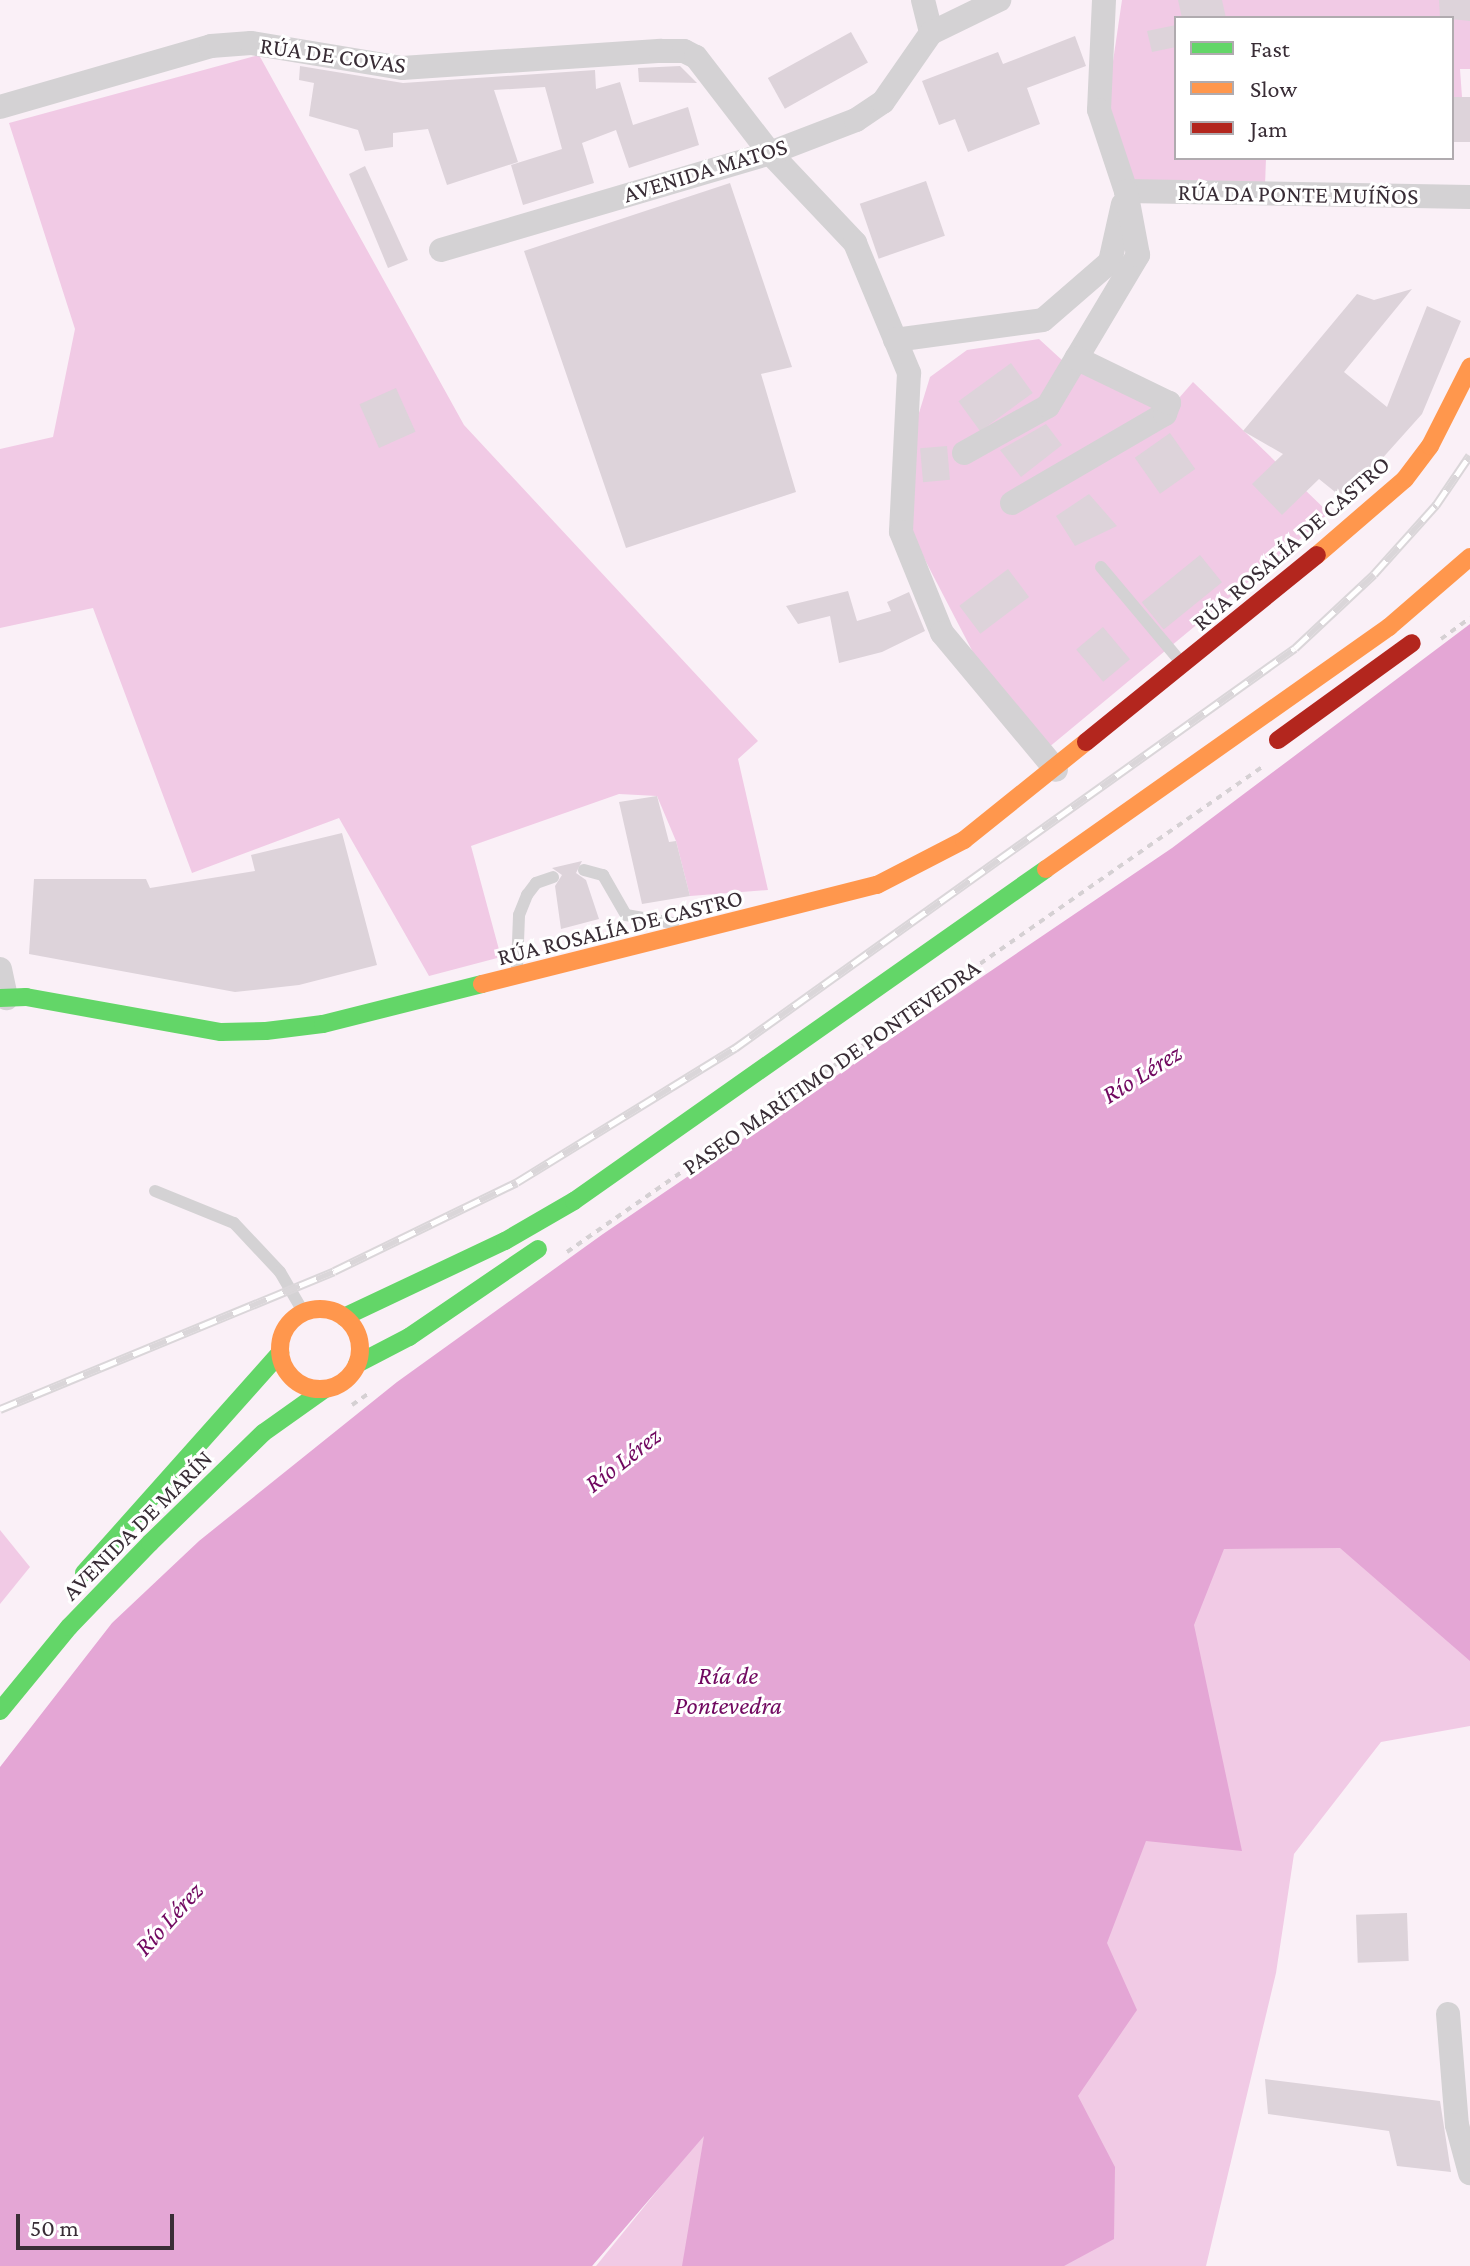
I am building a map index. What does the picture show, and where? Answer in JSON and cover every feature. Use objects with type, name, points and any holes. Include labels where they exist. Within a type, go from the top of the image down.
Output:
[{"type":"main road","name":"RÚA ROSALÍA DE CASTRO","points":[[3,998],[221,1032],[266,1031],[323,1024],[877,885],[964,840],[1056,770],[1405,479],[1454,406],[1470,367]]},
{"type":"main road","points":[[344,1317],[505,1241],[574,1201],[1389,627],[1470,557]]},
{"type":"main road","points":[[1269,754],[1430,638]]},
{"type":"main road","points":[[357,1364],[358,1339],[344,1317],[331,1311],[304,1313],[285,1329],[280,1353],[290,1376],[312,1389],[325,1389],[344,1381],[357,1364],[409,1337],[698,1139]]},
{"type":"main road","name":"AVENIDA DE MARÍN","points":[[71,1588],[280,1353]]},
{"type":"main road","name":"AVENIDA DE MARÍN","points":[[0,1711],[69,1627],[150,1543],[263,1433],[325,1389]]},
{"type":"street","points":[[923,0],[931,33],[999,0]]},
{"type":"street","points":[[964,453],[1048,406],[1138,255],[1126,191],[1099,110],[1104,0]]},
{"type":"street","name":"AVENIDA MATOS","points":[[441,250],[770,153],[856,120],[883,102],[931,33]]},
{"type":"street","name":"RÚA DE COVAS","points":[[0,107],[211,46],[251,43],[402,68],[684,51],[706,65],[770,153],[855,243],[909,373],[901,532],[942,633],[1056,770]]},
{"type":"street","points":[[895,340],[1043,320],[1110,262],[1126,191]]},
{"type":"street","name":"RÚA DA PONTE MUÍÑOS","points":[[1126,191],[1470,197]]},
{"type":"street","points":[[1012,503],[1165,414],[1169,403],[1076,358]]},
{"type":"street","points":[[0,969],[3,998]]},
{"type":"street","points":[[1448,2014],[1457,2125],[1470,2173]]},
{"type":"lane","name":"RÚA ROSALÍA DE CASTRO","points":[[1101,567],[1183,666]]},
{"type":"lane","points":[[584,870],[603,875],[626,915],[672,921],[687,935]]},
{"type":"lane","points":[[513,977],[527,895],[536,883],[553,877]]},
{"type":"lane","points":[[155,1191],[234,1223],[280,1272],[304,1313]]},
{"type":"path","points":[[1430,638],[1470,618]]},
{"type":"path","name":"PASEO MARÍTIMO DE PONTEVEDRA","points":[[554,1262],[1269,754]]},
{"type":"path","points":[[346,1409],[370,1392]]},
{"type":"shaded area","points":[[1122,0],[1470,0],[1470,69],[1460,69],[1462,97],[1454,97],[1454,16],[1174,16],[1174,160],[1266,160],[1265,186],[1130,185],[1106,109]]},
{"type":"shaded area","points":[[259,55],[464,425],[758,741],[738,759],[768,890],[690,896],[676,841],[657,796],[619,794],[471,846],[501,957],[429,976],[339,818],[192,873],[93,608],[0,628],[0,449],[53,437],[75,329],[9,123]]},
{"type":"shaded area","points":[[1039,339],[1063,361],[1045,397],[954,452],[956,462],[1051,409],[1077,366],[1165,414],[1193,382],[1330,514],[1048,748],[977,660],[911,533],[915,426],[930,377],[967,350]]},
{"type":"shaded area","points":[[1470,1046],[1470,1726],[1381,1742],[1294,1854],[1276,1973],[1206,2266],[596,2266],[687,2154],[592,2266],[228,2266]]},
{"type":"shaded area","points":[[0,1530],[30,1567],[0,1604]]},
{"type":"water","name":"Ría de Pontevedra","points":[[1470,624],[1470,1661],[1340,1548],[1224,1549],[1194,1625],[1242,1851],[1146,1841],[1107,1943],[1137,2010],[1078,2096],[1115,2167],[1114,2239],[1064,2266],[682,2266],[704,2136],[592,2266],[0,2266],[0,1767],[112,1623],[199,1541],[397,1382],[603,1234],[1172,848]]},
{"type":"building","points":[[1178,0],[1222,0],[1226,16],[1182,16]]},
{"type":"building","points":[[1439,0],[1470,0],[1470,21],[1440,16]]},
{"type":"building","points":[[1174,25],[1174,47],[1152,52],[1147,31]]},
{"type":"building","points":[[851,32],[868,63],[785,109],[768,78]]},
{"type":"building","points":[[1075,36],[1086,66],[1027,88],[1040,124],[968,152],[955,119],[939,125],[922,81],[998,52],[1003,64]]},
{"type":"building","points":[[300,66],[403,83],[595,70],[596,89],[620,82],[633,125],[688,107],[699,145],[629,168],[616,130],[582,143],[594,183],[523,205],[511,165],[562,149],[545,87],[494,90],[518,162],[447,185],[428,129],[393,133],[393,147],[365,151],[358,130],[309,116],[314,83],[299,80]]},
{"type":"building","points":[[680,66],[697,83],[639,82],[638,68]]},
{"type":"building","points":[[1454,97],[1470,97],[1470,142],[1454,142]]},
{"type":"building","points":[[365,166],[408,260],[388,268],[349,174]]},
{"type":"building","points":[[926,181],[945,236],[879,259],[860,204]]},
{"type":"building","points":[[730,183],[792,367],[761,374],[796,492],[626,548],[524,251]]},
{"type":"building","points":[[1412,289],[1344,372],[1387,407],[1427,306],[1461,321],[1422,414],[1345,500],[1319,479],[1282,515],[1252,484],[1283,454],[1243,431],[1357,294],[1374,300]]},
{"type":"building","points":[[1011,363],[1033,393],[980,431],[958,401]]},
{"type":"building","points":[[396,388],[416,432],[379,448],[359,404]]},
{"type":"building","points":[[1046,424],[1062,445],[1021,477],[1000,450]]},
{"type":"building","points":[[1170,433],[1195,469],[1160,494],[1135,458]]},
{"type":"building","points":[[947,446],[950,480],[923,482],[920,448]]},
{"type":"building","points":[[1089,494],[1117,526],[1075,546],[1056,516]]},
{"type":"building","points":[[1200,555],[1222,582],[1164,629],[1142,602]]},
{"type":"building","points":[[1008,569],[1029,597],[980,634],[959,606]]},
{"type":"building","points":[[848,591],[857,621],[891,611],[887,602],[909,592],[925,631],[882,652],[839,663],[830,616],[798,624],[786,606]]},
{"type":"building","points":[[1103,627],[1130,659],[1103,682],[1076,649]]},
{"type":"building","points":[[657,796],[669,842],[676,841],[690,896],[642,904],[619,802]]},
{"type":"building","points":[[342,833],[377,965],[299,985],[235,992],[29,954],[34,879],[146,879],[150,888],[255,871],[251,855]]},
{"type":"building","points":[[582,861],[576,873],[586,880],[599,919],[561,929],[555,886],[562,875],[552,868]]},
{"type":"building","points":[[1407,1913],[1409,1961],[1358,1963],[1356,1915]]},
{"type":"building","points":[[1265,2079],[1440,2101],[1451,2172],[1397,2166],[1389,2131],[1268,2114]]},
{"type":"railway","points":[[0,1409],[334,1271],[517,1182],[735,1048],[1295,648],[1374,574],[1436,505],[1470,455]]},
{"type":"traffic: fast","points":[[344,1317],[505,1241],[574,1201],[1046,869]]},
{"type":"traffic: fast","points":[[0,998],[26,997],[221,1032],[266,1031],[323,1024],[482,984]]},
{"type":"traffic: fast","points":[[357,1364],[409,1337],[538,1249]]},
{"type":"traffic: fast","points":[[84,1573],[280,1353]]},
{"type":"traffic: fast","points":[[0,1711],[69,1627],[150,1543],[263,1433],[325,1389]]},
{"type":"traffic: slow","points":[[1317,555],[1405,479],[1430,446],[1470,367]]},
{"type":"traffic: slow","points":[[1046,869],[1389,627],[1470,557]]},
{"type":"traffic: slow","points":[[482,984],[877,885],[964,840],[1086,742]]},
{"type":"traffic: slow","points":[[320,1309],[335,1312],[348,1321],[357,1334],[360,1349],[357,1364],[348,1377],[335,1386],[320,1389],[305,1386],[292,1377],[283,1364],[280,1349],[283,1334],[292,1321],[305,1312],[320,1309]]},
{"type":"traffic: jam","points":[[1086,742],[1317,555]]},
{"type":"traffic: jam","points":[[1278,740],[1412,643]]},
{"type":"water label","name":"Río Lérez","points":[[1142,1074]]},
{"type":"water label","name":"Río Lérez","points":[[623,1460]]},
{"type":"water label","name":"Río Lérez","points":[[169,1919]]}]
